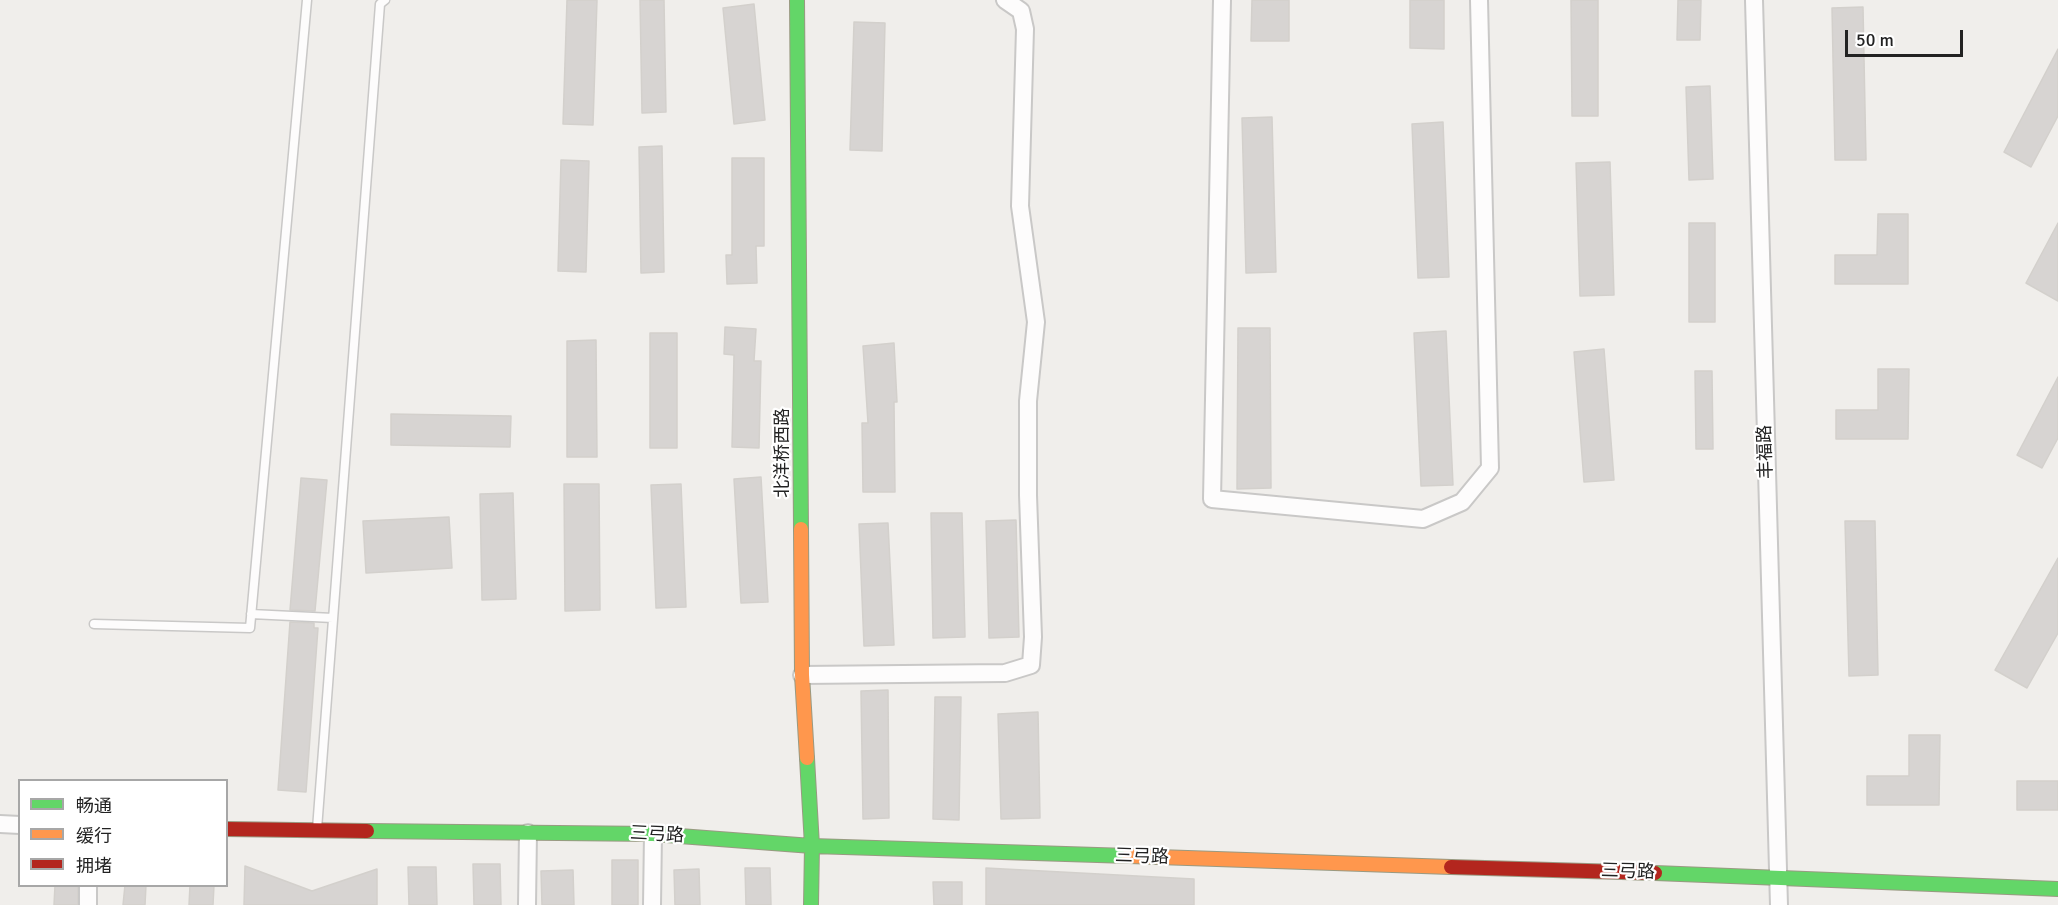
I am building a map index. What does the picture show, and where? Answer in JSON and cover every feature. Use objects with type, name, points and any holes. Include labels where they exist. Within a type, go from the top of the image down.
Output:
[{"type":"street","name":"北洋桥西路","points":[[797,0],[802,675],[812,846],[811,905]]},
{"type":"street","points":[[802,675],[1005,673],[1031,665],[1034,637],[1028,495],[1028,401],[1036,322],[1020,206],[1025,29],[1021,11],[1005,0]]},
{"type":"street","points":[[1222,0],[1212,499],[1423,519],[1462,502],[1490,468],[1479,0]]},
{"type":"street","name":"丰福路","points":[[1754,0],[1779,905]]},
{"type":"street","points":[[0,824],[18,825]]},
{"type":"street","name":"三弓路","points":[[228,829],[653,834],[812,846],[1778,877],[2058,889]]},
{"type":"street","points":[[527,905],[528,833]]},
{"type":"street","points":[[652,905],[653,834]]},
{"type":"street","points":[[88,887],[88,905]]},
{"type":"lane","points":[[94,624],[250,628],[307,0]]},
{"type":"lane","points":[[316,830],[380,1]]},
{"type":"lane","points":[[251,614],[333,618]]},
{"type":"building","points":[[567,0],[597,0],[593,125],[563,124]]},
{"type":"building","points":[[640,0],[664,0],[666,112],[642,113]]},
{"type":"building","points":[[1252,0],[1289,0],[1289,41],[1251,41]]},
{"type":"building","points":[[1410,0],[1444,0],[1444,49],[1410,48]]},
{"type":"building","points":[[1571,0],[1598,0],[1598,116],[1572,116]]},
{"type":"building","points":[[1678,0],[1701,0],[1700,40],[1677,40]]},
{"type":"building","points":[[754,4],[765,120],[734,124],[723,8]]},
{"type":"building","points":[[1863,7],[1866,160],[1835,160],[1832,8]]},
{"type":"building","points":[[854,22],[885,23],[882,151],[850,150]]},
{"type":"building","points":[[2058,49],[2058,116],[2031,167],[2004,152]]},
{"type":"building","points":[[1710,86],[1713,179],[1689,180],[1686,87]]},
{"type":"building","points":[[1272,117],[1276,272],[1246,273],[1242,118]]},
{"type":"building","points":[[1443,122],[1449,277],[1418,278],[1412,124]]},
{"type":"building","points":[[662,146],[664,272],[641,273],[639,147]]},
{"type":"building","points":[[732,158],[764,158],[764,246],[756,246],[757,283],[727,284],[726,255],[732,255]]},
{"type":"building","points":[[561,160],[589,161],[586,272],[558,271]]},
{"type":"building","points":[[1610,162],[1614,295],[1580,296],[1576,163]]},
{"type":"building","points":[[1878,214],[1908,214],[1908,284],[1835,284],[1835,255],[1877,255]]},
{"type":"building","points":[[1689,223],[1715,223],[1715,322],[1689,322]]},
{"type":"building","points":[[2058,223],[2058,301],[2026,283]]},
{"type":"building","points":[[725,327],[756,329],[754,361],[761,361],[759,448],[732,447],[734,355],[724,354]]},
{"type":"building","points":[[1238,328],[1270,328],[1271,488],[1237,489]]},
{"type":"building","points":[[1446,331],[1453,485],[1421,486],[1414,333]]},
{"type":"building","points":[[650,333],[677,333],[677,448],[650,448]]},
{"type":"building","points":[[596,340],[597,457],[567,457],[567,341]]},
{"type":"building","points":[[894,343],[897,402],[894,402],[895,492],[863,492],[862,423],[868,423],[863,346]]},
{"type":"building","points":[[1604,349],[1614,480],[1584,482],[1574,352]]},
{"type":"building","points":[[1878,369],[1909,369],[1908,439],[1836,439],[1836,410],[1878,410]]},
{"type":"building","points":[[1695,371],[1712,371],[1713,449],[1696,449]]},
{"type":"building","points":[[2058,377],[2058,438],[2042,468],[2017,455]]},
{"type":"building","points":[[391,414],[511,416],[510,447],[391,445]]},
{"type":"building","points":[[761,477],[768,602],[741,603],[734,479]]},
{"type":"building","points":[[301,478],[327,480],[315,611],[290,610]]},
{"type":"building","points":[[564,484],[599,484],[600,610],[565,611]]},
{"type":"building","points":[[681,484],[686,607],[656,608],[651,485]]},
{"type":"building","points":[[513,493],[516,599],[482,600],[480,494]]},
{"type":"building","points":[[931,513],[962,513],[965,637],[933,638]]},
{"type":"building","points":[[449,517],[452,568],[366,573],[363,521]]},
{"type":"building","points":[[1016,520],[1019,637],[989,638],[986,521]]},
{"type":"building","points":[[1845,521],[1875,521],[1878,675],[1849,676]]},
{"type":"building","points":[[888,523],[894,645],[864,646],[859,524]]},
{"type":"building","points":[[2058,558],[2058,633],[2027,688],[1995,670]]},
{"type":"building","points":[[290,622],[314,623],[314,628],[318,628],[306,792],[278,790]]},
{"type":"building","points":[[888,690],[889,818],[863,819],[861,691]]},
{"type":"building","points":[[935,697],[961,697],[959,820],[933,819]]},
{"type":"building","points":[[1038,712],[1040,818],[1001,819],[998,714]]},
{"type":"building","points":[[1909,735],[1940,735],[1939,805],[1867,805],[1867,776],[1909,776]]},
{"type":"building","points":[[2017,781],[2058,781],[2058,810],[2017,810]]},
{"type":"building","points":[[612,860],[638,860],[638,905],[612,905]]},
{"type":"building","points":[[473,864],[500,864],[501,905],[474,905]]},
{"type":"building","points":[[245,866],[312,891],[377,869],[377,905],[244,905]]},
{"type":"building","points":[[408,867],[436,867],[437,905],[409,905]]},
{"type":"building","points":[[745,868],[770,868],[771,905],[746,905]]},
{"type":"building","points":[[986,868],[1194,879],[1194,905],[986,905]]},
{"type":"building","points":[[699,869],[700,905],[675,905],[674,870]]},
{"type":"building","points":[[573,870],[574,905],[542,905],[541,871]]},
{"type":"building","points":[[933,882],[962,882],[962,905],[934,905]]},
{"type":"building","points":[[55,887],[78,887],[78,905],[54,905]]},
{"type":"building","points":[[125,887],[146,887],[145,905],[123,905]]},
{"type":"building","points":[[190,887],[214,887],[213,905],[189,905]]},
{"type":"traffic: fast","points":[[797,0],[801,529]]},
{"type":"traffic: fast","points":[[807,758],[812,846],[811,905]]},
{"type":"traffic: fast","points":[[367,831],[653,834],[812,846],[1129,856]]},
{"type":"traffic: fast","points":[[1655,873],[2058,889]]},
{"type":"traffic: slow","points":[[801,529],[802,675],[807,758]]},
{"type":"traffic: slow","points":[[1129,856],[1451,867]]},
{"type":"traffic: jam","points":[[228,829],[367,831]]},
{"type":"traffic: jam","points":[[1451,867],[1655,873]]}]
